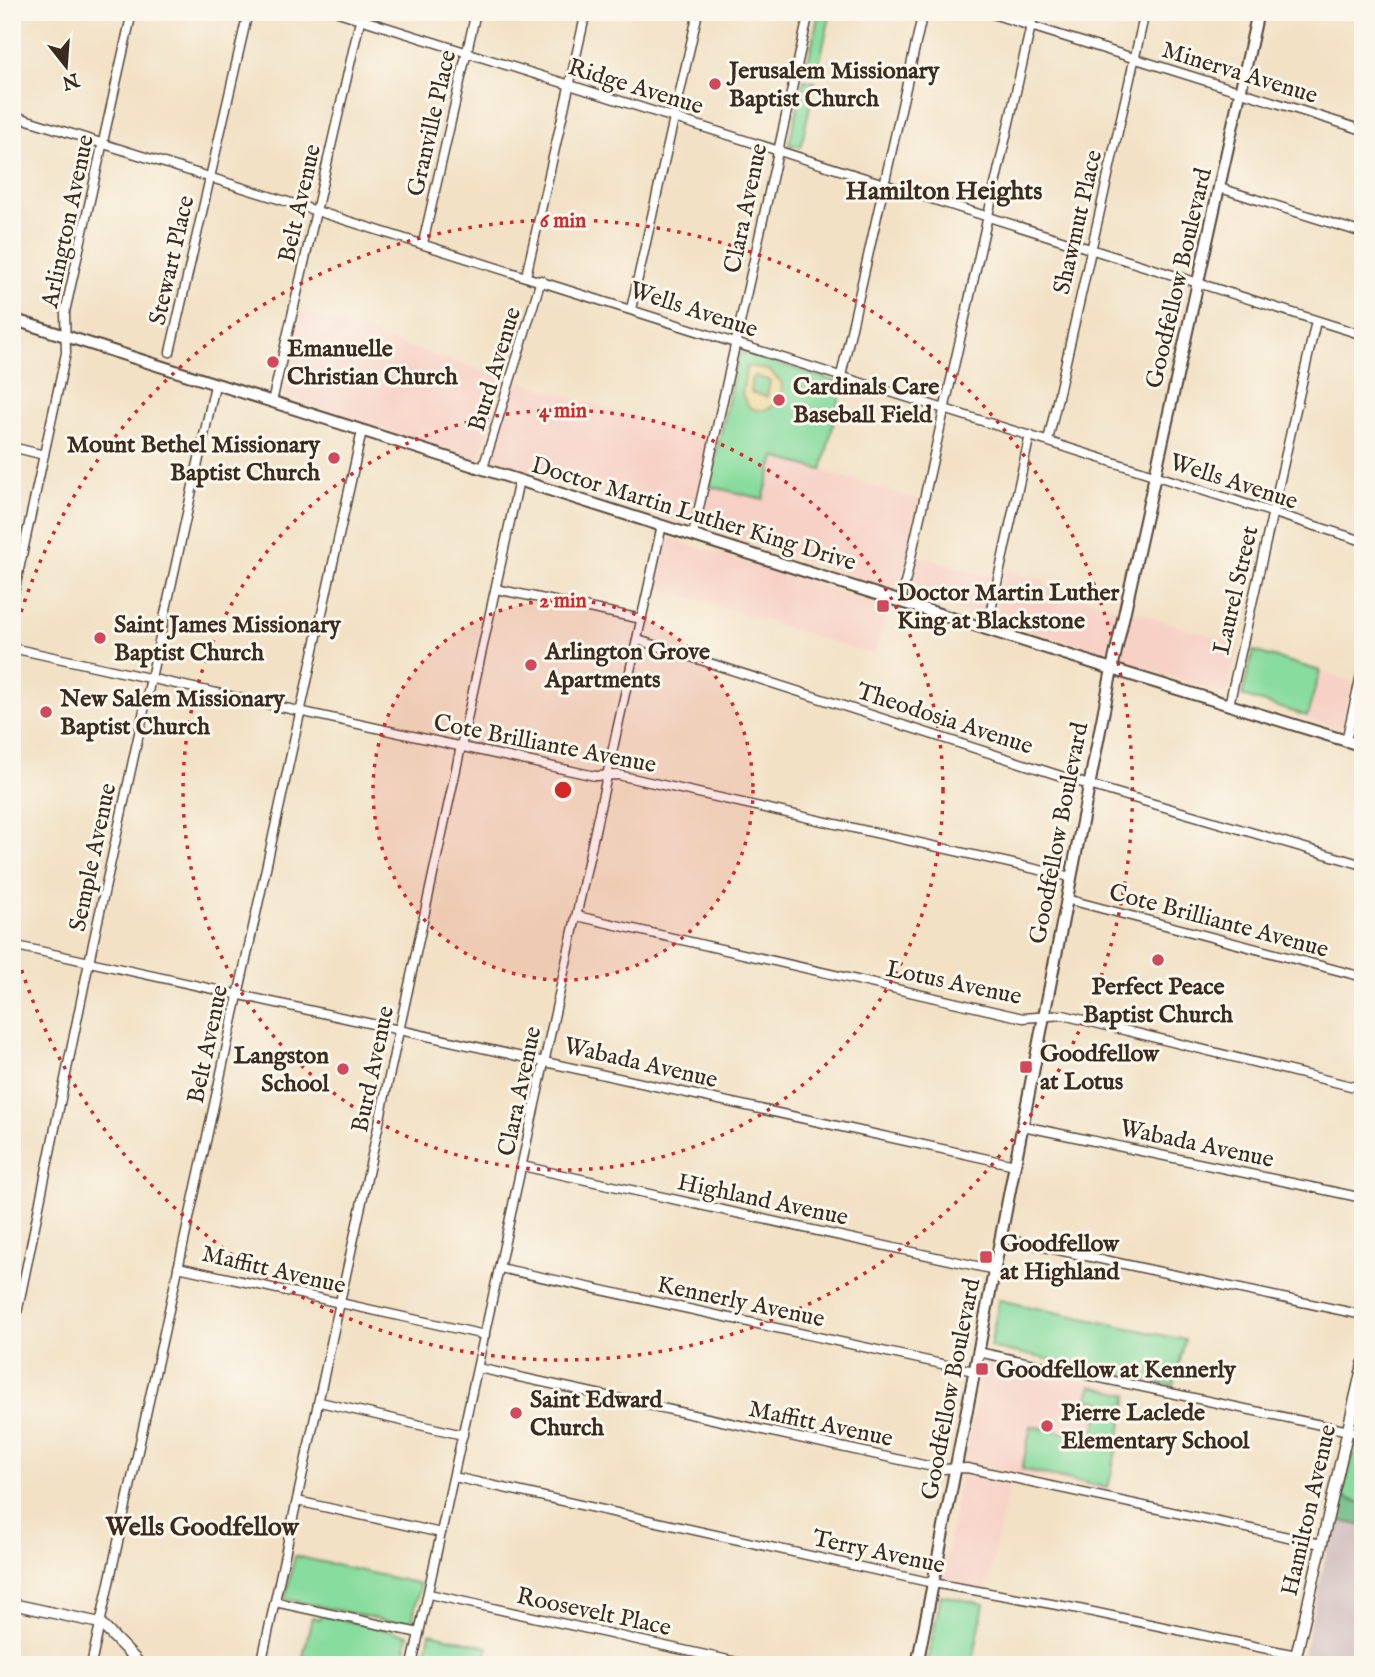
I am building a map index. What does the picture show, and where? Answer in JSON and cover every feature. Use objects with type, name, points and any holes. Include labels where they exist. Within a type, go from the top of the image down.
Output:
[{"type":"main road","name":"Goodfellow Boulevard","points":[[917,1665],[1112,669],[1258,12]]},
{"type":"main road","name":"Doctor Martin Luther King Drive","points":[[12,319],[1112,669],[1363,746]]},
{"type":"street","name":"Arlington Avenue","points":[[12,602],[15,575],[66,353],[65,312],[132,12]]},
{"type":"street","points":[[210,175],[248,12]]},
{"type":"street","name":"Ridge Avenue","points":[[338,12],[361,16],[569,86],[1363,335]]},
{"type":"street","name":"Granville Place","points":[[423,243],[476,12]]},
{"type":"street","name":"Burd Avenue","points":[[526,276],[586,12]]},
{"type":"street","points":[[631,309],[698,12]]},
{"type":"street","name":"Clara Avenue","points":[[693,535],[809,12]]},
{"type":"street","points":[[841,376],[882,184],[923,12]]},
{"type":"street","name":"Minerva Avenue","points":[[986,12],[1363,130]]},
{"type":"street","points":[[901,601],[1034,12]]},
{"type":"street","name":"Shawmut Place","points":[[1048,441],[1145,12]]},
{"type":"street","name":"Belt Avenue","points":[[272,402],[361,16]]},
{"type":"street","name":"Wells Avenue","points":[[12,115],[210,175],[1363,541]]},
{"type":"street","name":"Stewart Place","points":[[170,352],[210,175]]},
{"type":"street","points":[[1220,188],[1363,233]]},
{"type":"street","name":"Burd Avenue","points":[[483,468],[541,280]]},
{"type":"street","name":"Laurel Street","points":[[1229,705],[1316,321]]},
{"type":"street","name":"Semple Avenue","points":[[12,1338],[89,962],[215,385]]},
{"type":"street","name":"Belt Avenue","points":[[91,1665],[362,431]]},
{"type":"street","points":[[987,628],[1030,435]]},
{"type":"street","points":[[12,447],[44,455]]},
{"type":"street","name":"Burd Avenue","points":[[261,1665],[519,481]]},
{"type":"street","name":"Clara Avenue","points":[[412,1665],[662,525]]},
{"type":"street","points":[[496,589],[642,620]]},
{"type":"street","name":"Theodosia Avenue","points":[[638,640],[1090,785],[1363,865]]},
{"type":"street","name":"Cote Brilliante Avenue","points":[[12,648],[1070,877]]},
{"type":"street","points":[[1346,740],[1363,666]]},
{"type":"street","name":"Cote Brilliante Avenue","points":[[1066,900],[1363,977]]},
{"type":"street","name":"Lotus Avenue","points":[[577,916],[1023,1018],[1063,1015],[1363,1089]]},
{"type":"street","name":"Wabada Avenue","points":[[12,945],[1015,1165]]},
{"type":"street","name":"Wabada Avenue","points":[[1023,1126],[1363,1198]]},
{"type":"street","name":"Highland Avenue","points":[[523,1167],[995,1270]]},
{"type":"street","points":[[1001,1238],[1363,1315]]},
{"type":"street","name":"Maffitt Avenue","points":[[178,1267],[485,1335]]},
{"type":"street","name":"Kennerly Avenue","points":[[500,1268],[974,1371]]},
{"type":"street","points":[[978,1352],[1363,1434]]},
{"type":"street","name":"Hamilton Avenue","points":[[1295,1660],[1363,1364]]},
{"type":"street","name":"Maffitt Avenue","points":[[478,1368],[942,1469],[967,1468],[1321,1544]]},
{"type":"street","points":[[320,1402],[463,1435]]},
{"type":"street","name":"Terry Avenue","points":[[454,1478],[933,1583],[1074,1608],[1295,1660]]},
{"type":"street","points":[[297,1502],[441,1533]]},
{"type":"street","name":"Roosevelt Place","points":[[429,1594],[751,1665]]},
{"type":"street","points":[[275,1602],[419,1633]]},
{"type":"street","points":[[12,1604],[100,1623],[141,1665]]},
{"type":"shaded area","points":[[302,312],[505,378],[480,456],[474,459],[283,396]]},
{"type":"shaded area","points":[[516,380],[709,440],[689,522],[682,524],[493,462],[491,459]]},
{"type":"shaded area","points":[[775,456],[919,500],[899,588],[892,590],[701,526],[709,486],[763,499]]},
{"type":"shaded area","points":[[671,539],[888,607],[874,655],[654,586],[665,541]]},
{"type":"shaded area","points":[[917,555],[994,578],[984,618],[911,595]]},
{"type":"shaded area","points":[[1005,569],[1046,581],[1045,585],[1117,608],[1106,653],[996,621],[995,614]]},
{"type":"shaded area","points":[[1131,611],[1239,645],[1227,691],[1220,693],[1124,661],[1121,654]]},
{"type":"shaded area","points":[[1320,671],[1353,682],[1341,730],[1306,719]]},
{"type":"shaded area","points":[[1363,685],[1363,737],[1353,732]]},
{"type":"shaded area","name":"Pierre Laclede Elementary School","points":[[987,1360],[1131,1391],[1107,1492],[965,1462],[983,1363]]},
{"type":"shaded area","points":[[961,1475],[1009,1483],[987,1590],[942,1578]]},
{"type":"shaded area","points":[[1334,1519],[1363,1526],[1363,1665],[1301,1665]]},
{"type":"green space","points":[[819,12],[831,12],[817,73],[806,71]]},
{"type":"green space","points":[[804,80],[815,82],[801,147],[789,144]]},
{"type":"green space","points":[[744,352],[843,384],[822,470],[775,457],[763,499],[709,486],[738,356]]},
{"type":"green space","points":[[1253,651],[1320,671],[1307,716],[1242,696]]},
{"type":"green space","points":[[999,1300],[1185,1340],[1174,1386],[990,1347]]},
{"type":"green space","points":[[1091,1386],[1128,1395],[1119,1437],[1116,1437],[1118,1442],[1108,1488],[1022,1469],[1031,1426],[1074,1435],[1074,1440],[1080,1442],[1081,1437],[1093,1439],[1101,1402],[1088,1399]]},
{"type":"green space","points":[[1355,1443],[1363,1445],[1363,1503],[1342,1498]]},
{"type":"green space","points":[[1340,1497],[1363,1503],[1363,1526],[1334,1519]]},
{"type":"green space","points":[[295,1556],[420,1584],[411,1626],[285,1599]]},
{"type":"green space","points":[[941,1595],[984,1604],[972,1665],[927,1665]]},
{"type":"green space","points":[[321,1615],[408,1635],[403,1665],[341,1665],[303,1657],[312,1617],[320,1619]]},
{"type":"green space","points":[[430,1633],[488,1647],[483,1665],[423,1665]]},
{"type":"sand","points":[[752,366],[770,371],[782,383],[781,396],[772,407],[764,410],[750,408],[742,395],[746,368]],"holes":[[[755,376],[770,381],[767,397],[751,392],[751,380]]]},
{"type":"place","name":"Jerusalem Missionary Baptist Church","points":[[715,84]]},
{"type":"place","name":"Emanuelle Christian Church","points":[[273,362]]},
{"type":"place","name":"Cardinals Care Baseball Field","points":[[779,400]]},
{"type":"place","name":"Mount Bethel Missionary Baptist Church","points":[[334,458]]},
{"type":"place","name":"Doctor Martin Luther King at Blackstone","points":[[883,606]]},
{"type":"place","name":"Saint James Missionary Baptist Church","points":[[100,638]]},
{"type":"place","name":"Arlington Grove Apartments","points":[[531,665]]},
{"type":"place","name":"New Salem Missionary Baptist Church","points":[[46,712]]},
{"type":"place","name":"Perfect Peace Baptist Church","points":[[1158,960]]},
{"type":"place","name":"Goodfellow at Lotus","points":[[1026,1067]]},
{"type":"place","name":"Langston School","points":[[343,1069]]},
{"type":"place","name":"Goodfellow at Highland","points":[[986,1257]]},
{"type":"place","name":"Goodfellow at Kennerly","points":[[982,1369]]},
{"type":"place","name":"Saint Edward Church","points":[[516,1413]]},
{"type":"place","name":"Pierre Laclede Elementary School","points":[[1047,1426]]},
{"type":"district","name":"Hamilton Heights","points":[[944,190]]},
{"type":"district","name":"Wells Goodfellow","points":[[202,1526]]}]
